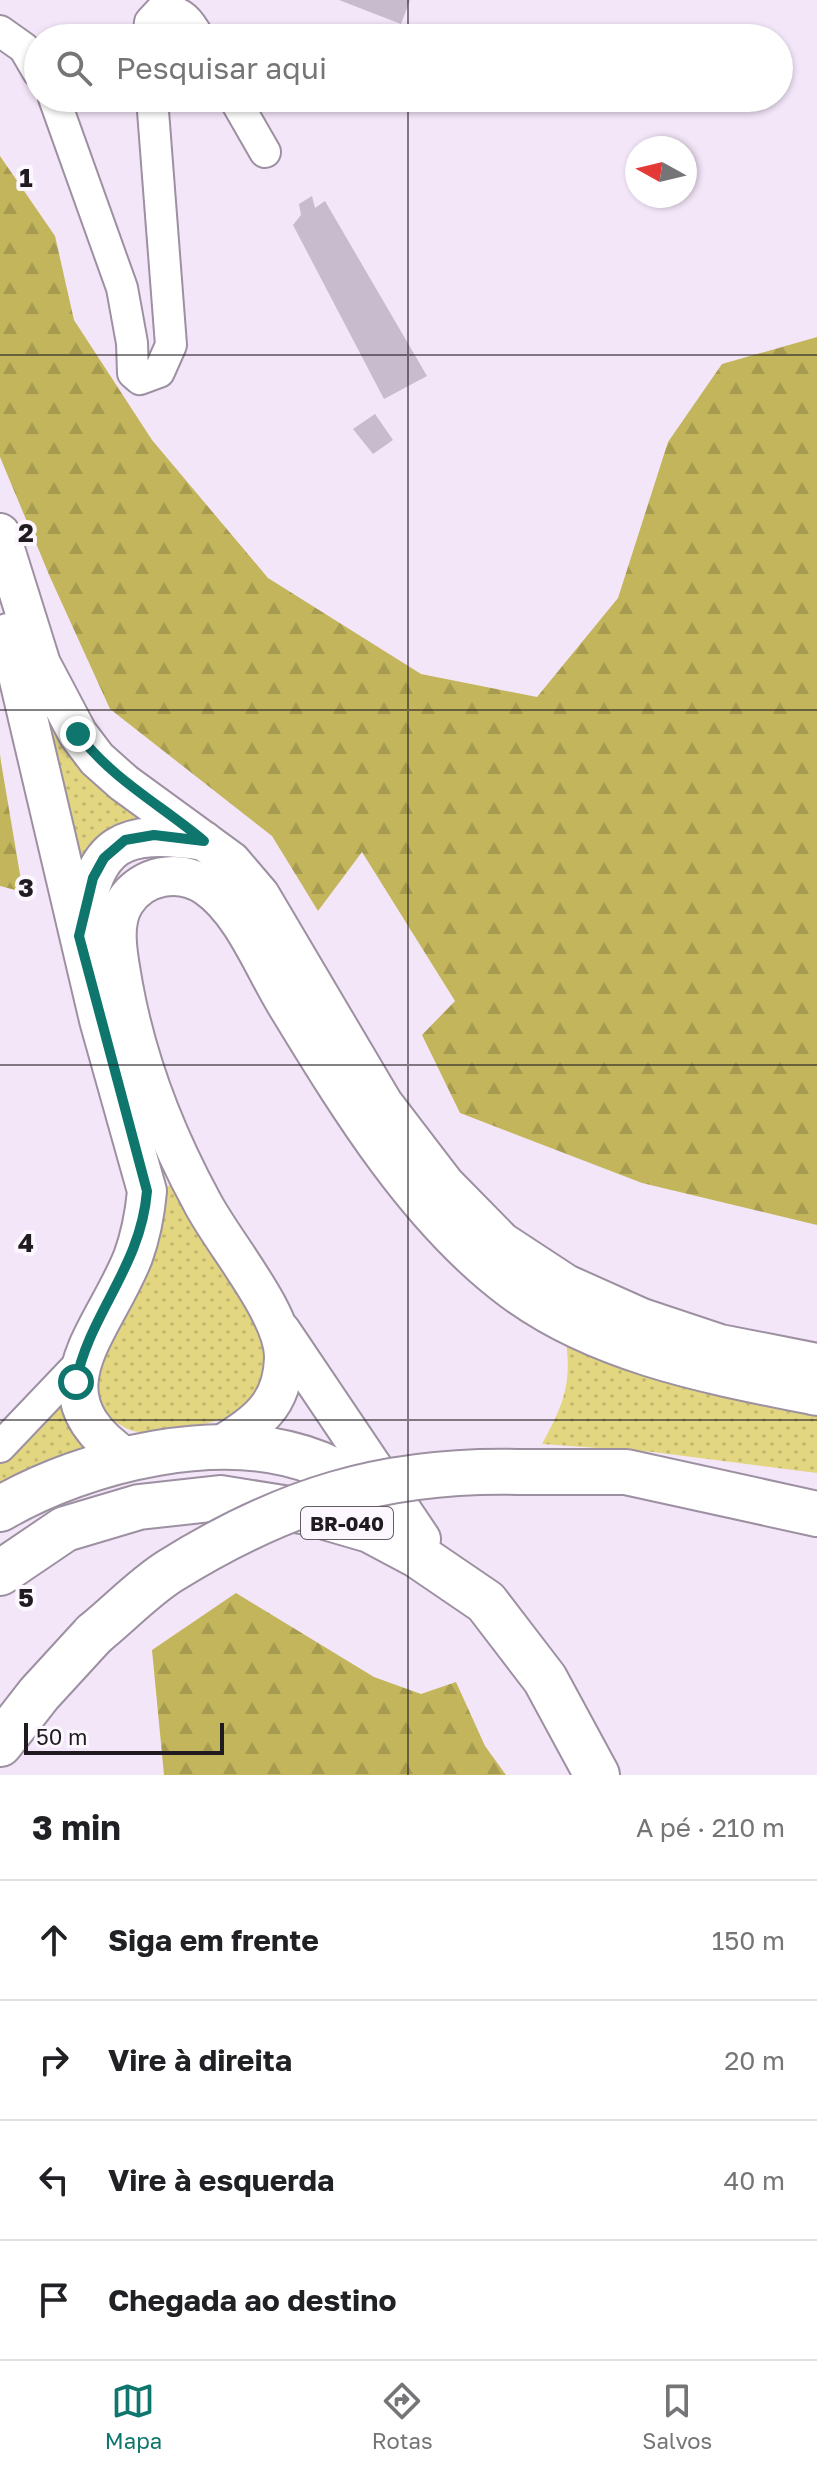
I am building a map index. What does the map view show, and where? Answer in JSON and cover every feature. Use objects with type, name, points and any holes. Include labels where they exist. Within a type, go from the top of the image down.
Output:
[{"type":"highway","points":[[0,1509],[22,1496],[128,1459],[220,1446],[257,1449],[321,1464],[397,1514],[486,1602]]},
{"type":"highway","name":"BR-040","points":[[0,1744],[39,1694],[94,1634],[168,1572],[315,1499],[399,1477],[453,1470],[626,1472],[817,1514]]},
{"type":"highway","points":[[626,1472],[717,1475],[817,1490]]},
{"type":"highway","name":"BR-040","points":[[0,1573],[65,1529],[139,1507],[220,1498],[308,1512],[370,1530],[417,1555],[486,1602],[545,1679],[597,1775]]},
{"type":"main road","points":[[0,533],[41,664],[78,734],[97,759],[124,783],[231,861],[260,895],[383,1103],[415,1147],[502,1242],[566,1284],[642,1318],[720,1344],[817,1363]]},
{"type":"main road","points":[[0,599],[79,936],[147,1191],[145,1216],[132,1257],[80,1363],[76,1382],[79,1407],[104,1443],[128,1459]]},
{"type":"main road","points":[[79,936],[93,878],[104,858],[125,840],[154,835],[204,841]]},
{"type":"main road","points":[[421,1539],[272,1318],[204,1206],[166,1129],[142,1066],[116,943],[122,905],[142,883],[175,875],[205,886],[233,914],[332,1079],[388,1162],[440,1223],[513,1291],[578,1328],[642,1355],[817,1396]]},
{"type":"main road","points":[[220,1446],[259,1421],[282,1386],[284,1353],[272,1318]]},
{"type":"lane","points":[[150,24],[162,9],[178,11],[192,24]]},
{"type":"lane","points":[[0,31],[24,48]]},
{"type":"lane","points":[[59,112],[122,288],[132,343],[133,373],[140,379],[159,372],[171,345],[153,112]]},
{"type":"lane","points":[[242,112],[265,152]]},
{"type":"lane","points":[[0,1447],[80,1363]]},
{"type":"shaded area","points":[[28,668],[149,814],[122,825],[76,876]]},
{"type":"shaded area","points":[[172,1185],[252,1311],[270,1364],[253,1409],[192,1427],[142,1432],[121,1425],[99,1407],[94,1356],[159,1188]]},
{"type":"shaded area","points":[[564,1330],[817,1407],[817,1473],[653,1452],[542,1444],[557,1415],[565,1389],[568,1362]]},
{"type":"shaded area","points":[[61,1405],[101,1453],[0,1491],[0,1462]]},
{"type":"green space","points":[[0,156],[55,236],[74,320],[152,440],[268,578],[421,674],[537,697],[618,598],[668,442],[722,364],[817,337],[817,1225],[642,1183],[460,1113],[422,1035],[455,1001],[362,852],[318,911],[272,836],[110,709],[0,457]]},
{"type":"green space","points":[[0,754],[1,762],[23,892],[0,886]]},
{"type":"green space","points":[[236,1593],[374,1677],[421,1694],[456,1682],[485,1746],[506,1775],[164,1775],[152,1650]]},
{"type":"building","points":[[339,0],[410,0],[401,24]]},
{"type":"building","points":[[312,196],[315,208],[325,201],[427,376],[384,399],[293,225],[301,215],[299,204]]},
{"type":"building","points":[[375,414],[393,440],[373,454],[353,429]]},
{"type":"route","points":[[76,1382],[80,1363],[132,1257],[145,1216],[147,1191],[79,936],[87,893],[104,858],[125,840],[154,835],[204,841],[124,783],[97,759],[78,734]]}]
